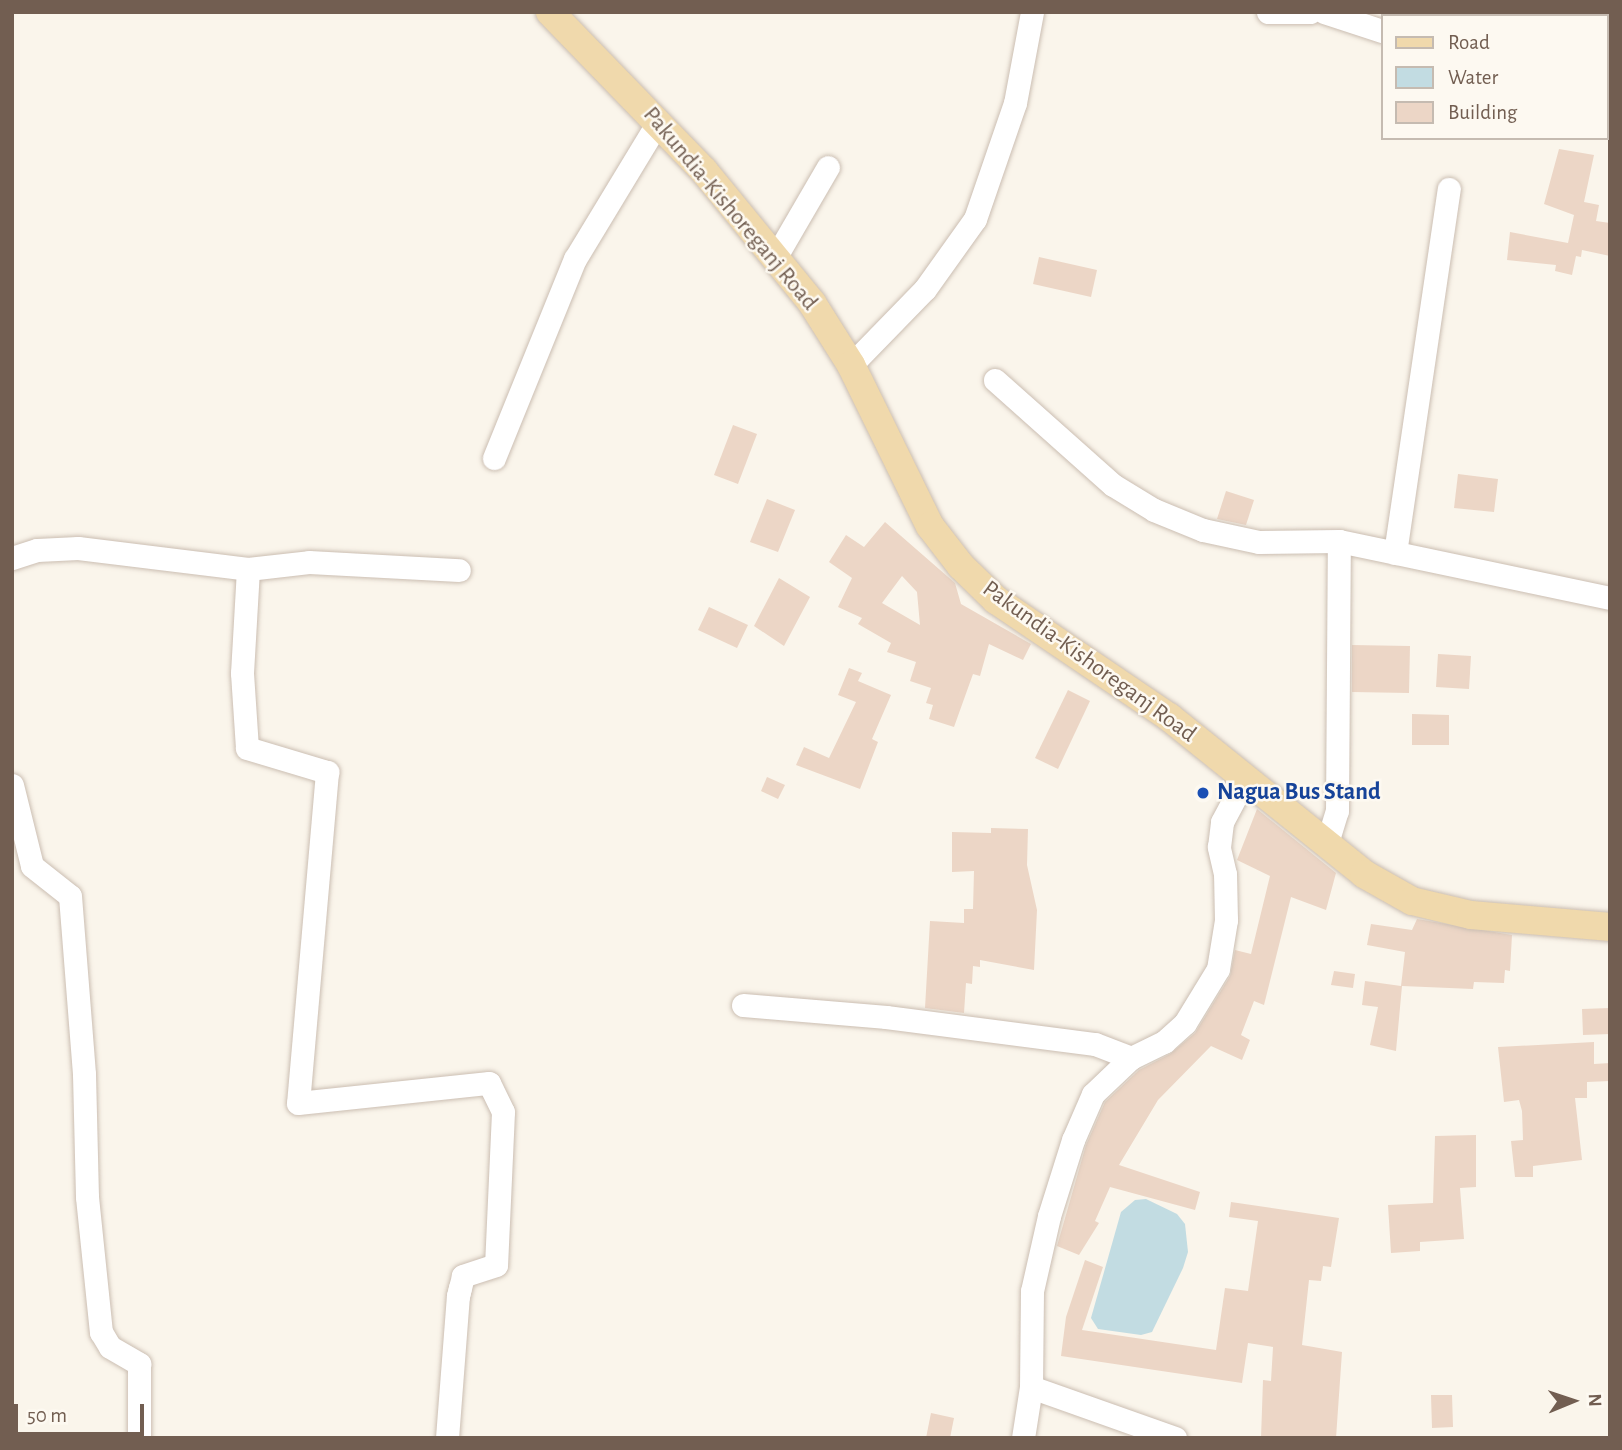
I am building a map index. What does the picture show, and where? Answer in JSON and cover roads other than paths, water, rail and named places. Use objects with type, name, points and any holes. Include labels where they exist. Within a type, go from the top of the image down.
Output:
[{"type":"main road","name":"Pakundia-Kishoreganj Road","points":[[550,12],[659,122],[812,303],[851,365],[930,526],[961,566],[996,600],[1169,717],[1364,874],[1422,904],[1471,915],[1610,927]]},
{"type":"street","points":[[851,365],[898,320],[975,219],[1015,103],[1032,12]]},
{"type":"street","points":[[1268,12],[1310,12]]},
{"type":"street","points":[[1324,12],[1380,30]]},
{"type":"street","points":[[494,458],[575,259],[659,122]]},
{"type":"street","points":[[775,258],[828,167]]},
{"type":"street","points":[[1395,553],[1449,189]]},
{"type":"street","points":[[995,380],[1113,485],[1154,510],[1203,530],[1248,540],[1339,541],[1610,597]]},
{"type":"street","points":[[1327,842],[1337,811],[1339,541]]},
{"type":"street","points":[[12,558],[37,550],[78,548],[248,569],[309,562],[459,570]]},
{"type":"street","points":[[248,569],[242,673],[247,748],[327,772],[298,1103],[489,1083],[503,1112],[496,1265],[463,1276],[459,1292],[447,1438]]},
{"type":"street","points":[[1023,1438],[1031,1387],[1032,1291],[1049,1216],[1093,1094],[1131,1058],[1164,1042],[1185,1023],[1218,969],[1226,920],[1225,874],[1219,847],[1222,822],[1236,796],[1238,774]]},
{"type":"street","points":[[12,785],[32,866],[70,896],[84,1074],[87,1198],[101,1332],[110,1347],[138,1364],[139,1438]]},
{"type":"street","points":[[743,1005],[886,1017],[1096,1044],[1131,1058]]},
{"type":"street","points":[[1031,1387],[1174,1438]]},
{"type":"water","points":[[1610,12],[1610,80],[1608,14],[1540,14]]},
{"type":"water","points":[[1146,1199],[1177,1214],[1185,1224],[1188,1252],[1183,1268],[1152,1332],[1141,1335],[1098,1329],[1091,1318],[1121,1212],[1135,1200]]},
{"type":"place","name":"Nagua Bus Stand","points":[[1203,793]]}]
